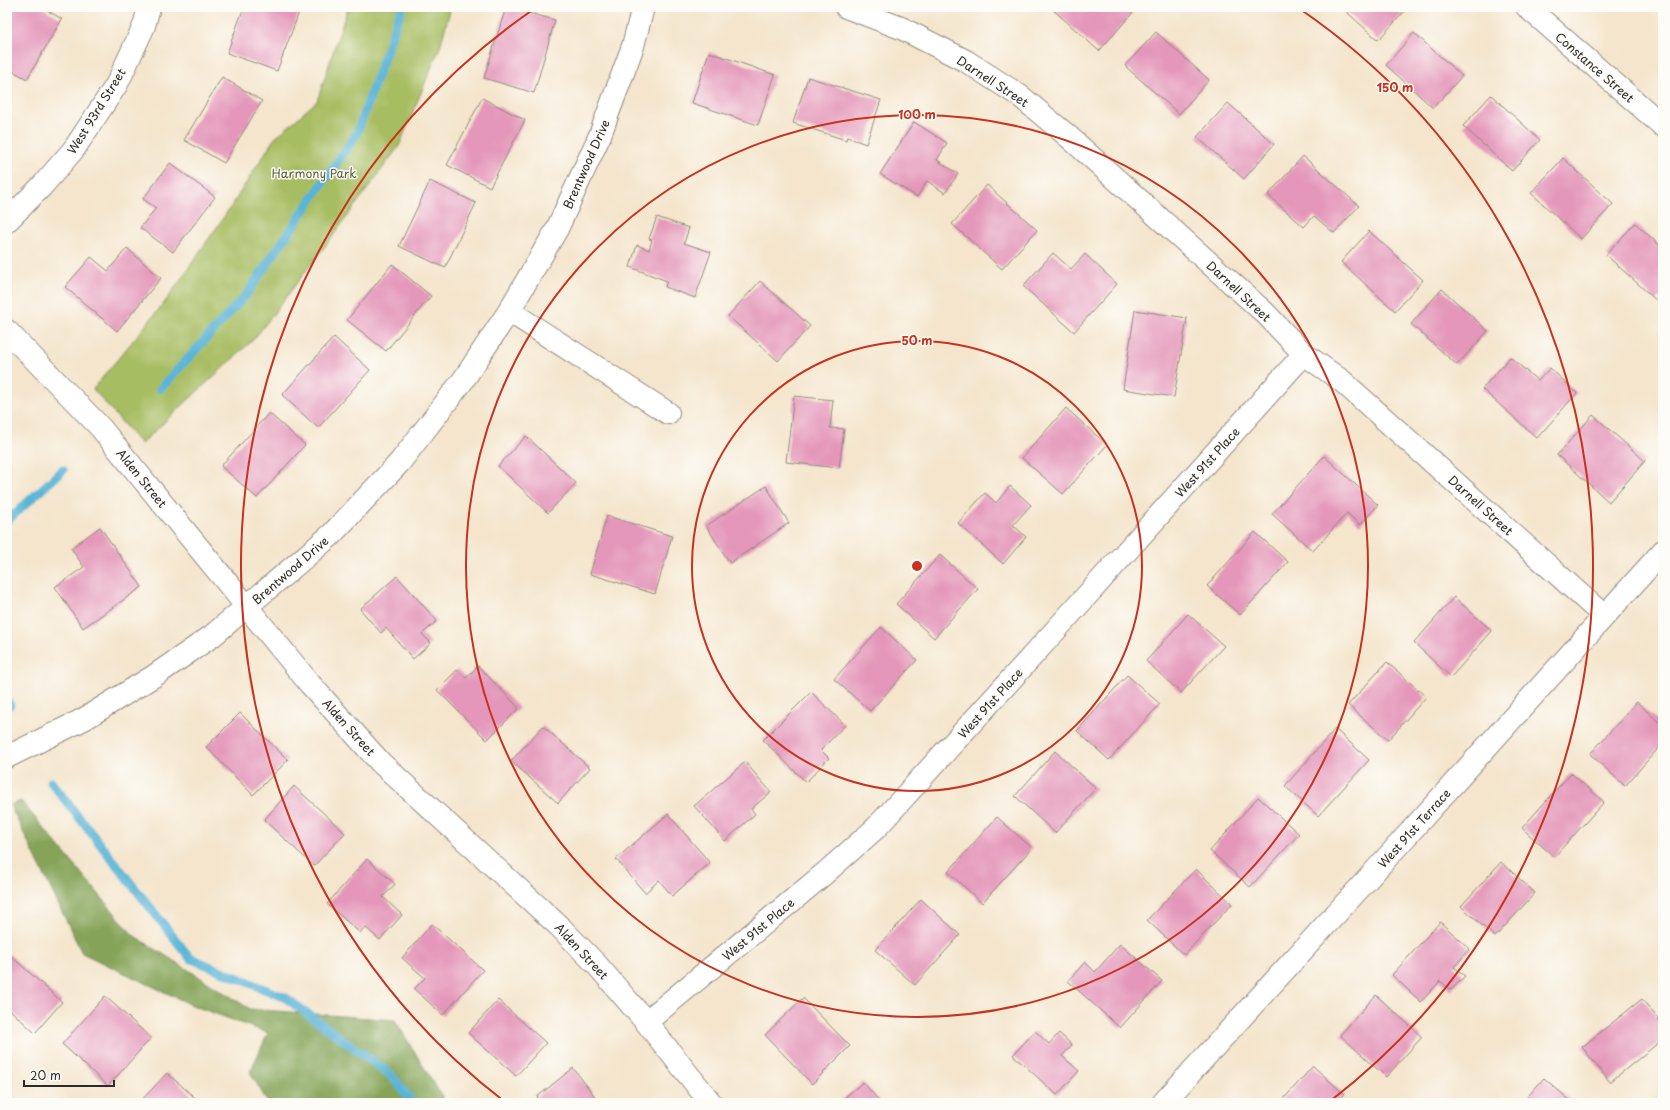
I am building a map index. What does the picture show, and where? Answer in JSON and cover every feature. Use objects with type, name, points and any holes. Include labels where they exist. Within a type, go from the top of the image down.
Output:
[{"type":"street","name":"West 93rd Street","points":[[7,221],[42,186],[74,149],[117,84],[144,26],[149,7]]},
{"type":"street","name":"Brentwood Drive","points":[[7,757],[84,719],[154,676],[212,636],[247,608],[331,535],[400,462],[464,379],[509,311],[557,229],[600,135],[633,46],[643,7]]},
{"type":"street","name":"Darnell Street","points":[[846,7],[901,28],[966,61],[1020,96],[1259,307],[1304,354],[1342,381],[1604,616]]},
{"type":"street","name":"Constance Street","points":[[1528,7],[1663,126]]},
{"type":"street","points":[[509,311],[668,413]]},
{"type":"street","name":"Alden Street","points":[[7,331],[104,431],[310,684],[381,763],[560,927],[597,965],[646,1022],[711,1103]]},
{"type":"street","name":"West 91st Place","points":[[646,1022],[824,874],[876,828],[1304,354]]},
{"type":"street","name":"West 91st Terrace","points":[[1163,1103],[1370,877],[1663,551]]},
{"type":"green space","name":"Harmony Park","points":[[348,7],[451,7],[440,47],[399,146],[255,338],[141,444],[93,389],[165,302],[230,208],[274,139],[317,101]]},
{"type":"green space","points":[[21,801],[133,935],[250,1009],[395,1020],[446,1103],[268,1103],[250,1072],[268,1033],[194,1006],[82,953],[10,805]]},
{"type":"building","points":[[7,7],[41,7],[62,19],[27,79],[7,68]]},
{"type":"building","points":[[244,7],[301,7],[277,71],[227,53]]},
{"type":"building","points":[[506,7],[555,20],[534,93],[484,78]]},
{"type":"building","points":[[1050,7],[1136,7],[1137,8],[1099,51]]},
{"type":"building","points":[[1341,7],[1402,7],[1406,10],[1378,40]]},
{"type":"building","points":[[1156,32],[1209,80],[1179,114],[1125,66]]},
{"type":"building","points":[[1414,33],[1462,76],[1433,108],[1386,65]]},
{"type":"building","points":[[709,52],[775,75],[758,125],[692,103]]},
{"type":"building","points":[[222,77],[262,101],[224,163],[184,140]]},
{"type":"building","points":[[808,77],[881,100],[866,144],[847,137],[846,140],[793,123]]},
{"type":"building","points":[[1491,95],[1540,140],[1512,171],[1463,126]]},
{"type":"building","points":[[482,98],[525,120],[490,187],[447,165]]},
{"type":"building","points":[[1228,103],[1274,144],[1244,179],[1197,137]]},
{"type":"building","points":[[914,122],[947,143],[937,160],[958,174],[945,193],[927,181],[917,197],[880,174]]},
{"type":"building","points":[[1303,156],[1359,206],[1334,233],[1314,216],[1304,227],[1268,195]]},
{"type":"building","points":[[1563,158],[1613,204],[1581,239],[1531,193]]},
{"type":"building","points":[[170,163],[215,197],[173,252],[140,228],[156,208],[143,199]]},
{"type":"building","points":[[430,181],[476,203],[445,268],[399,246]]},
{"type":"building","points":[[987,185],[1037,230],[1002,269],[952,224]]},
{"type":"building","points":[[657,217],[689,228],[684,243],[711,252],[695,298],[665,287],[667,281],[630,267],[637,245],[649,250],[652,240],[649,239]]},
{"type":"building","points":[[1635,223],[1663,248],[1663,295],[1657,301],[1606,255]]},
{"type":"building","points":[[1369,231],[1423,280],[1395,311],[1341,262]]},
{"type":"building","points":[[127,248],[161,278],[117,331],[65,287],[91,257],[108,271]]},
{"type":"building","points":[[1053,253],[1071,269],[1085,254],[1117,284],[1074,332],[1023,286]]},
{"type":"building","points":[[392,264],[431,296],[386,351],[347,320]]},
{"type":"building","points":[[760,281],[810,326],[778,361],[728,316]]},
{"type":"building","points":[[1442,289],[1488,331],[1457,365],[1411,324]]},
{"type":"building","points":[[1135,310],[1187,318],[1174,397],[1123,389]]},
{"type":"building","points":[[334,337],[370,370],[318,428],[282,395]]},
{"type":"building","points":[[1510,357],[1538,381],[1550,368],[1577,393],[1537,438],[1482,389]]},
{"type":"building","points":[[794,396],[833,400],[830,428],[844,429],[839,468],[786,462]]},
{"type":"building","points":[[1066,408],[1107,445],[1063,494],[1022,458]]},
{"type":"building","points":[[269,413],[305,445],[257,498],[221,466]]},
{"type":"building","points":[[1593,415],[1645,461],[1609,502],[1557,455]]},
{"type":"building","points":[[526,436],[576,483],[548,513],[498,466]]},
{"type":"building","points":[[1324,456],[1378,505],[1360,525],[1347,513],[1313,551],[1272,514]]},
{"type":"building","points":[[766,486],[789,523],[730,563],[706,526]]},
{"type":"building","points":[[1010,486],[1031,505],[1013,525],[1026,537],[1003,564],[958,523],[985,493],[996,503]]},
{"type":"building","points":[[607,516],[672,536],[655,594],[590,574]]},
{"type":"building","points":[[100,527],[142,587],[83,628],[55,587],[84,567],[71,548]]},
{"type":"building","points":[[1255,532],[1288,562],[1240,615],[1207,586]]},
{"type":"building","points":[[940,555],[978,589],[934,638],[896,604]]},
{"type":"building","points":[[397,576],[437,621],[422,634],[431,643],[413,659],[386,628],[381,633],[360,609]]},
{"type":"building","points":[[1454,597],[1492,631],[1451,677],[1414,643]]},
{"type":"building","points":[[1188,614],[1224,646],[1181,693],[1146,661]]},
{"type":"building","points":[[881,627],[917,660],[870,711],[834,679]]},
{"type":"building","points":[[1387,662],[1426,697],[1388,740],[1348,705]]},
{"type":"building","points":[[478,666],[519,708],[487,740],[437,690],[457,670],[466,678]]},
{"type":"building","points":[[1127,675],[1160,704],[1109,760],[1077,731]]},
{"type":"building","points":[[811,692],[845,725],[821,750],[829,758],[806,782],[763,740]]},
{"type":"building","points":[[1637,702],[1663,726],[1663,743],[1625,786],[1590,754]]},
{"type":"building","points":[[240,713],[288,760],[253,795],[206,747]]},
{"type":"building","points":[[543,726],[590,768],[558,803],[511,761]]},
{"type":"building","points":[[1335,729],[1369,760],[1318,816],[1285,786]]},
{"type":"building","points":[[1055,751],[1096,788],[1055,833],[1015,796]]},
{"type":"building","points":[[745,762],[771,792],[751,809],[755,814],[725,841],[694,806]]},
{"type":"building","points":[[1571,773],[1604,802],[1554,857],[1522,828]]},
{"type":"building","points":[[294,786],[345,833],[314,866],[264,820]]},
{"type":"building","points":[[1258,797],[1299,834],[1250,887],[1210,851]]},
{"type":"building","points":[[668,814],[710,863],[672,896],[659,880],[645,893],[616,859]]},
{"type":"building","points":[[997,817],[1032,848],[982,903],[948,872]]},
{"type":"building","points":[[367,859],[395,884],[383,897],[402,915],[380,940],[365,927],[360,933],[327,904]]},
{"type":"building","points":[[1501,862],[1535,893],[1495,937],[1461,906]]},
{"type":"building","points":[[1196,869],[1232,904],[1184,955],[1147,920]]},
{"type":"building","points":[[921,899],[960,935],[915,985],[875,950]]},
{"type":"building","points":[[1440,922],[1470,949],[1454,967],[1465,976],[1451,990],[1440,981],[1421,1002],[1392,975]]},
{"type":"building","points":[[432,924],[483,970],[443,1015],[414,989],[425,978],[402,958]]},
{"type":"building","points":[[1120,944],[1162,981],[1120,1028],[1068,981],[1085,962],[1095,972]]},
{"type":"building","points":[[9,954],[62,1002],[35,1033],[7,1007],[7,956]]},
{"type":"building","points":[[1376,995],[1422,1037],[1386,1077],[1340,1035]]},
{"type":"building","points":[[105,996],[151,1038],[108,1086],[62,1044]]},
{"type":"building","points":[[803,998],[850,1046],[812,1084],[765,1035]]},
{"type":"building","points":[[1642,999],[1663,1025],[1663,1039],[1610,1082],[1582,1047]]},
{"type":"building","points":[[498,1000],[546,1043],[516,1076],[468,1033]]},
{"type":"building","points":[[1035,1031],[1049,1044],[1059,1033],[1072,1045],[1062,1056],[1079,1071],[1057,1095],[1013,1055]]},
{"type":"building","points":[[1313,1066],[1344,1094],[1336,1103],[1280,1103]]},
{"type":"building","points":[[573,1068],[600,1103],[542,1103],[537,1097]]},
{"type":"building","points":[[167,1073],[201,1103],[139,1103]]},
{"type":"building","points":[[1544,1078],[1573,1103],[1522,1103]]},
{"type":"building","points":[[863,1082],[881,1103],[838,1103]]},
{"type":"waterway","points":[[160,389],[246,295],[357,133],[402,7]]},
{"type":"waterway","points":[[7,521],[63,470]]},
{"type":"waterway","points":[[7,700],[10,705]]},
{"type":"waterway","points":[[51,782],[190,958],[286,998],[391,1075],[413,1103]]}]
